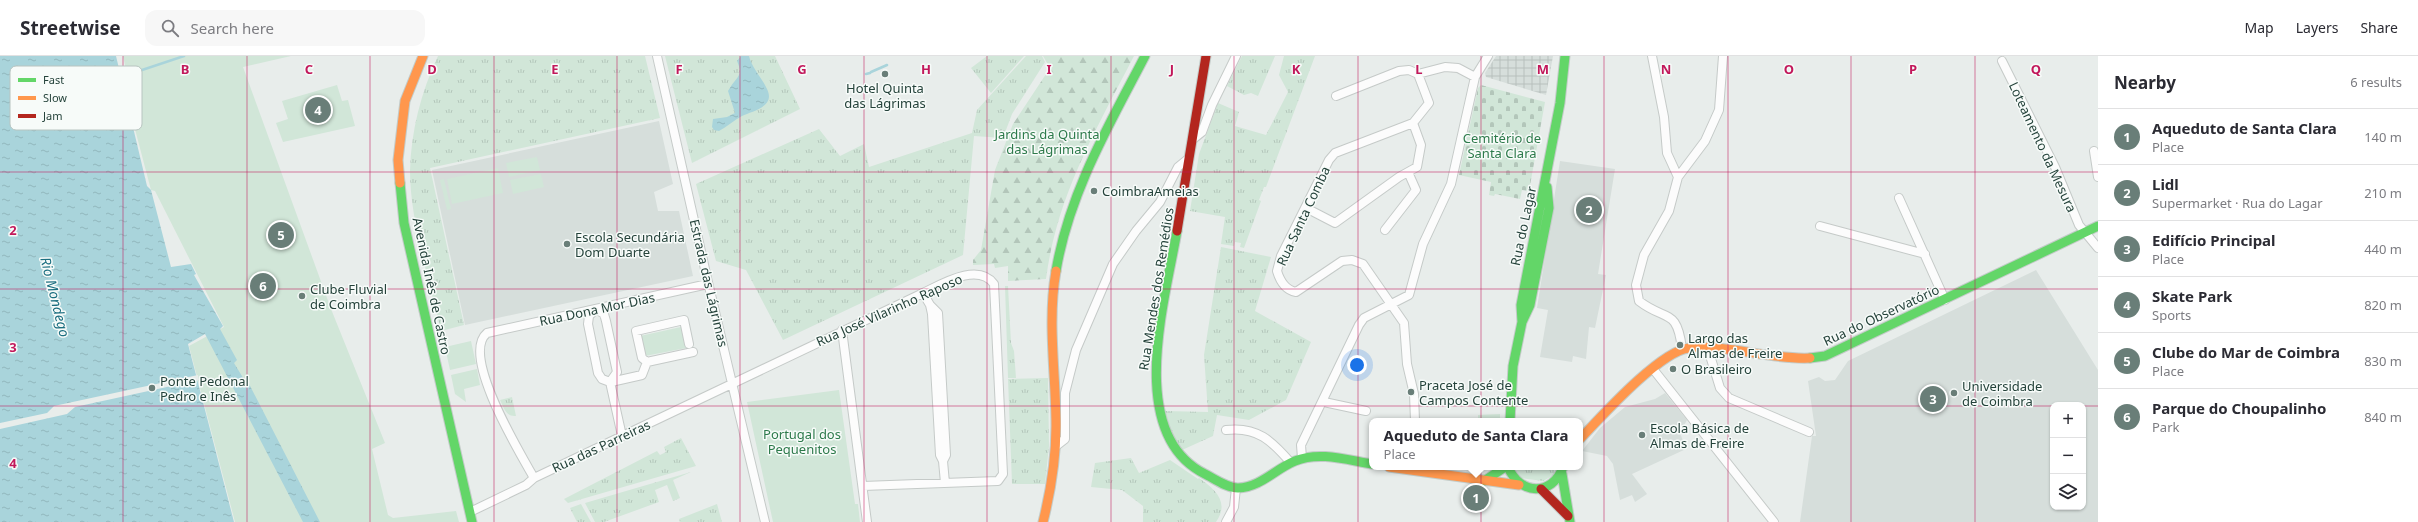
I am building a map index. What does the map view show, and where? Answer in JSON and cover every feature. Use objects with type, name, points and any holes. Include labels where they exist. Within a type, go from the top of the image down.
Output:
[{"type":"street","name":"Avenida Inês de Castro","points":[[424,56],[405,102],[398,160],[404,223],[472,522]]},
{"type":"street","name":"Estrada das Lágrimas","points":[[657,56],[708,284],[765,522]]},
{"type":"street","points":[[1043,522],[1056,446],[1052,297],[1056,267],[1067,220],[1081,181],[1145,56]]},
{"type":"street","name":"Rua Mendes dos Remédios","points":[[1206,56],[1157,350],[1155,378],[1162,421],[1168,439],[1178,455],[1207,475],[1236,488]]},
{"type":"street","points":[[1192,140],[1202,132],[1212,105],[1236,56]]},
{"type":"street","points":[[1302,458],[1301,446],[1324,402],[1359,325],[1364,318],[1409,295],[1422,244],[1451,184],[1475,78],[1488,56]]},
{"type":"street","points":[[1546,182],[1560,103],[1565,56]]},
{"type":"street","points":[[1652,56],[1664,117],[1667,153],[1678,177]]},
{"type":"street","points":[[1682,349],[1680,332],[1674,319],[1639,301],[1636,285],[1644,255],[1669,211],[1678,177],[1700,150],[1715,120],[1721,94],[1723,56]]},
{"type":"street","name":"Loteamento da Mesura","points":[[2002,61],[2055,167],[2079,225],[2098,248]]},
{"type":"street","points":[[1336,96],[1399,71],[1409,70],[1418,74],[1445,67],[1458,68],[1475,78]]},
{"type":"street","name":"Rua Santa Comba","points":[[1392,305],[1363,264],[1352,260],[1342,261],[1296,292],[1289,291],[1279,278],[1278,265],[1329,160],[1335,154],[1413,123],[1429,103],[1418,74]]},
{"type":"street","points":[[1306,208],[1335,223],[1408,172],[1417,168],[1421,144],[1413,123]]},
{"type":"street","points":[[2094,151],[2098,177]]},
{"type":"street","points":[[1056,446],[1065,439],[1065,393],[1076,350],[1113,264],[1136,230],[1160,202],[1178,167],[1190,157]]},
{"type":"street","points":[[1385,230],[1416,190],[1408,172]]},
{"type":"street","name":"Rua do Lagar","points":[[1522,322],[1521,305],[1527,269],[1540,200],[1546,182]]},
{"type":"street","name":"Rua do Lagar","points":[[1510,418],[1513,366],[1522,322],[1530,305],[1549,208],[1546,182]]},
{"type":"street","points":[[1899,198],[1945,300]]},
{"type":"street","points":[[1820,226],[1925,254]]},
{"type":"street","name":"Rua do Observatório","points":[[1708,349],[1786,358],[1806,359],[1825,356],[2098,226]]},
{"type":"street","points":[[1527,269],[1537,271]]},
{"type":"street","name":"Rua José Vilarinho Raposo","points":[[732,382],[958,277],[981,275],[989,277],[994,284],[1003,474],[998,481],[945,483]]},
{"type":"street","name":"Rua Dona Mor Dias","points":[[534,478],[492,400],[479,348],[481,338],[487,333],[708,284]]},
{"type":"street","points":[[863,486],[945,483],[943,461],[940,455],[930,305],[923,293]]},
{"type":"street","points":[[1392,305],[1404,323],[1407,364],[1414,394],[1415,418]]},
{"type":"street","points":[[622,436],[610,382],[617,372],[606,321],[604,314],[596,309],[589,316],[588,324],[598,373],[602,379],[610,382],[642,375],[647,362]]},
{"type":"street","points":[[684,320],[691,348],[647,362],[642,358],[636,331],[684,320]]},
{"type":"street","points":[[842,330],[867,521]]},
{"type":"street","points":[[1583,436],[1653,369],[1670,355],[1682,349],[1708,349],[1720,388],[1729,398],[1809,432]]},
{"type":"street","points":[[1653,369],[1774,522]]},
{"type":"street","name":"Rua das Parreiras","points":[[470,512],[526,486],[534,478],[719,391],[732,382]]},
{"type":"street","points":[[1324,402],[1366,411]]},
{"type":"street","points":[[1511,411],[1516,418]]},
{"type":"street","points":[[1226,430],[1241,428],[1258,434],[1276,447],[1291,463]]},
{"type":"street","points":[[1583,431],[1590,428]]},
{"type":"street","points":[[1226,522],[1234,507],[1236,488],[1260,484],[1291,463],[1302,458],[1329,458],[1369,464]]},
{"type":"street","points":[[1421,470],[1541,489],[1554,484],[1563,471]]},
{"type":"street","points":[[1484,481],[1502,470]]},
{"type":"street","points":[[1508,470],[1512,477],[1520,485]]},
{"type":"street","points":[[1563,471],[1569,519]]},
{"type":"street","points":[[1541,489],[1569,519]]},
{"type":"shaded area","points":[[1496,56],[1553,56],[1546,95],[1486,77],[1485,73]]},
{"type":"shaded area","name":"Escola Secundária Dom Duarte","points":[[659,121],[673,184],[654,192],[658,211],[679,211],[693,276],[465,325],[432,170]]},
{"type":"shaded area","points":[[1560,161],[1615,169],[1598,274],[1606,275],[1595,328],[1589,327],[1586,359],[1573,356],[1572,362],[1540,357],[1548,310],[1537,308]]},
{"type":"shaded area","name":"Universidade de Coimbra","points":[[2036,270],[2098,370],[2098,522],[1800,522],[1812,436],[1816,436],[1808,381],[1819,377],[1825,381],[1835,380],[1848,361]]},
{"type":"shaded area","name":"Escola Básica de Almas de Freire","points":[[1665,393],[1687,420],[1680,433],[1686,449],[1632,474],[1647,494],[1635,502],[1632,495],[1620,500],[1613,464],[1607,456],[1583,451],[1583,450],[1600,428],[1625,407],[1655,399]]},
{"type":"green space","points":[[123,56],[291,56],[243,67],[331,309],[385,443],[372,449],[388,515],[393,518],[456,511],[459,522],[235,522],[189,346],[224,327],[155,191],[151,190],[135,130],[142,130],[142,66],[125,66]]},
{"type":"green space","points":[[438,56],[645,56],[660,118],[430,168],[464,325],[441,331],[417,231],[413,210],[410,171],[412,141],[418,112]]},
{"type":"green space","points":[[665,56],[775,56],[800,109],[692,163]]},
{"type":"green space","points":[[987,56],[1024,56],[991,93],[971,68]]},
{"type":"green space","points":[[1026,56],[1042,56],[1045,62],[1012,114],[1003,138],[974,136],[963,255],[783,340],[746,270],[716,261],[696,184],[819,129],[840,156],[864,144],[869,167],[972,133],[977,110]]},
{"type":"green space","name":"Jardins da Quinta das Lágrimas","points":[[1043,56],[1134,56],[1092,137],[1069,191],[1051,248],[1046,279],[1008,281],[1008,266],[995,268],[994,264],[973,265],[973,260],[981,250],[995,170],[1013,124],[1050,68]]},
{"type":"green space","points":[[1242,56],[1275,56],[1258,96],[1251,93],[1244,95],[1227,86]]},
{"type":"green space","points":[[1284,56],[1315,56],[1266,187],[1264,187],[1259,200],[1261,201],[1244,248],[1240,247],[1241,243],[1235,242],[1234,246],[1221,244],[1225,217],[1190,211],[1199,154],[1218,103],[1239,112],[1235,126],[1266,135],[1288,92],[1279,75]]},
{"type":"green space","points":[[337,85],[342,101],[348,100],[355,126],[283,142],[276,123],[288,119],[282,101]]},
{"type":"green space","name":"Cemitério de Santa Clara","points":[[1481,85],[1545,102],[1529,191],[1522,190],[1520,199],[1495,194],[1494,196],[1489,195],[1491,182],[1459,175],[1478,88]]},
{"type":"green space","points":[[537,157],[540,170],[509,177],[506,163]]},
{"type":"green space","points":[[498,168],[503,193],[452,204],[447,179]]},
{"type":"green space","points":[[541,174],[544,187],[513,194],[510,180]]},
{"type":"green space","points":[[444,179],[451,209],[447,210],[440,180]]},
{"type":"green space","points":[[1221,247],[1271,257],[1255,311],[1311,342],[1286,400],[1249,420],[1217,415],[1213,436],[1182,450],[1173,436],[1165,411],[1208,412],[1204,355]]},
{"type":"green space","points":[[1005,286],[1008,286],[1011,343],[1014,351],[1016,378],[1008,378]]},
{"type":"green space","points":[[681,327],[686,348],[645,356],[640,336]]},
{"type":"green space","points":[[471,341],[476,364],[450,370],[445,347]]},
{"type":"green space","points":[[477,369],[480,385],[464,389],[466,402],[455,394],[451,375]]},
{"type":"green space","points":[[1048,378],[1049,446],[1045,484],[1012,484],[1008,379]]},
{"type":"green space","name":"Portugal dos Pequenitos","points":[[839,390],[855,504],[858,504],[860,522],[773,522],[747,402]]},
{"type":"green space","points":[[512,397],[516,416],[510,415],[504,409],[500,400]]},
{"type":"green space","points":[[1500,414],[1500,418],[1478,418],[1478,415]]},
{"type":"green space","points":[[681,438],[696,466],[568,503],[564,499],[657,451],[660,455],[666,452],[664,447]]},
{"type":"green space","points":[[1131,458],[1139,473],[1170,460],[1205,482],[1215,491],[1221,502],[1222,508],[1216,522],[1143,522],[1143,506],[1122,490],[1091,487],[1095,463]]},
{"type":"green space","points":[[1516,470],[1555,470],[1554,475],[1543,481],[1521,478]]},
{"type":"green space","points":[[691,472],[673,480],[680,498],[673,501],[667,485],[655,490],[659,502],[604,522],[595,522],[585,503]]},
{"type":"green space","points":[[581,504],[591,522],[577,522],[570,508]]},
{"type":"green space","points":[[717,504],[722,522],[680,522],[679,519]]},
{"type":"water","name":"Rio Mondego","points":[[0,56],[116,56],[118,66],[10,66],[10,130],[134,130],[147,186],[151,190],[171,267],[191,264],[196,274],[194,275],[223,326],[220,329],[237,360],[234,363],[245,381],[247,380],[320,522],[303,522],[205,334],[188,344],[234,522],[0,522]]},
{"type":"water","points":[[741,56],[749,56],[752,65],[767,89],[769,95],[768,100],[762,107],[742,116],[725,128],[719,131],[714,130],[712,127],[713,119],[727,117],[735,113],[728,91],[739,74],[740,70],[737,61]]},
{"type":"pier","name":"Ponte Pedonal Pedro e Inês","points":[[198,375],[199,380],[75,407],[67,414],[0,429],[0,423],[47,413],[54,406]]},
{"type":"waterway","points":[[142,70],[184,56]]},
{"type":"waterway","points":[[871,72],[887,65]]},
{"type":"waterway","points":[[866,74],[870,73]]},
{"type":"traffic: fast","points":[[1056,271],[1062,242],[1080,187],[1104,134],[1145,56]]},
{"type":"traffic: fast","points":[[1522,322],[1521,305],[1560,103],[1565,56]]},
{"type":"traffic: fast","points":[[400,183],[404,223],[472,522]]},
{"type":"traffic: fast","points":[[1510,418],[1513,366],[1522,322],[1530,305],[1549,208],[1547,187]]},
{"type":"traffic: fast","points":[[1810,358],[1825,356],[2098,226]]},
{"type":"traffic: fast","points":[[1177,231],[1159,328],[1156,364],[1158,398],[1165,429],[1180,455],[1205,474],[1225,485],[1234,488],[1246,487],[1254,484],[1288,464],[1304,458],[1323,456],[1369,463]]},
{"type":"traffic: fast","points":[[1484,481],[1500,470]]},
{"type":"traffic: fast","points":[[1510,470],[1520,483],[1536,489],[1544,488],[1551,484],[1558,477],[1562,470]]},
{"type":"traffic: fast","points":[[1562,474],[1570,522]]},
{"type":"traffic: slow","points":[[400,183],[398,160],[405,101],[423,56]]},
{"type":"traffic: slow","points":[[1043,522],[1052,474],[1056,438],[1052,329],[1053,290],[1056,271]]},
{"type":"traffic: slow","points":[[1583,436],[1616,401],[1647,372],[1677,352],[1689,348],[1703,347],[1779,357],[1810,358]]},
{"type":"traffic: slow","points":[[1411,470],[1519,485]]},
{"type":"traffic: jam","points":[[1177,231],[1206,56]]},
{"type":"traffic: jam","points":[[1541,489],[1568,516]]},
{"type":"place","name":"Hotel Quinta das Lágrimas","points":[[885,74]]},
{"type":"place","name":"Skate Park","points":[[318,110]]},
{"type":"place","name":"CoimbraAmeias","points":[[1094,191]]},
{"type":"place","name":"Lidl","points":[[1589,210]]},
{"type":"place","name":"Clube do Mar de Coimbra","points":[[281,235]]},
{"type":"place","name":"Escola Secundária Dom Duarte","points":[[567,244]]},
{"type":"place","name":"Parque do Choupalinho","points":[[263,286]]},
{"type":"place","name":"Clube Fluvial de Coimbra","points":[[302,296]]},
{"type":"place","name":"Largo das Almas de Freire","points":[[1680,345]]},
{"type":"place","name":"O Brasileiro","points":[[1673,369]]},
{"type":"place","name":"Ponte Pedonal Pedro e Inês","points":[[152,388]]},
{"type":"place","name":"Praceta José de Campos Contente","points":[[1411,392]]},
{"type":"place","name":"Universidade de Coimbra","points":[[1954,393]]},
{"type":"place","name":"Edifício Principal","points":[[1933,399]]},
{"type":"place","name":"Escola Básica de Almas de Freire","points":[[1642,435]]},
{"type":"place","name":"Aqueduto de Santa Clara","points":[[1476,498]]}]
